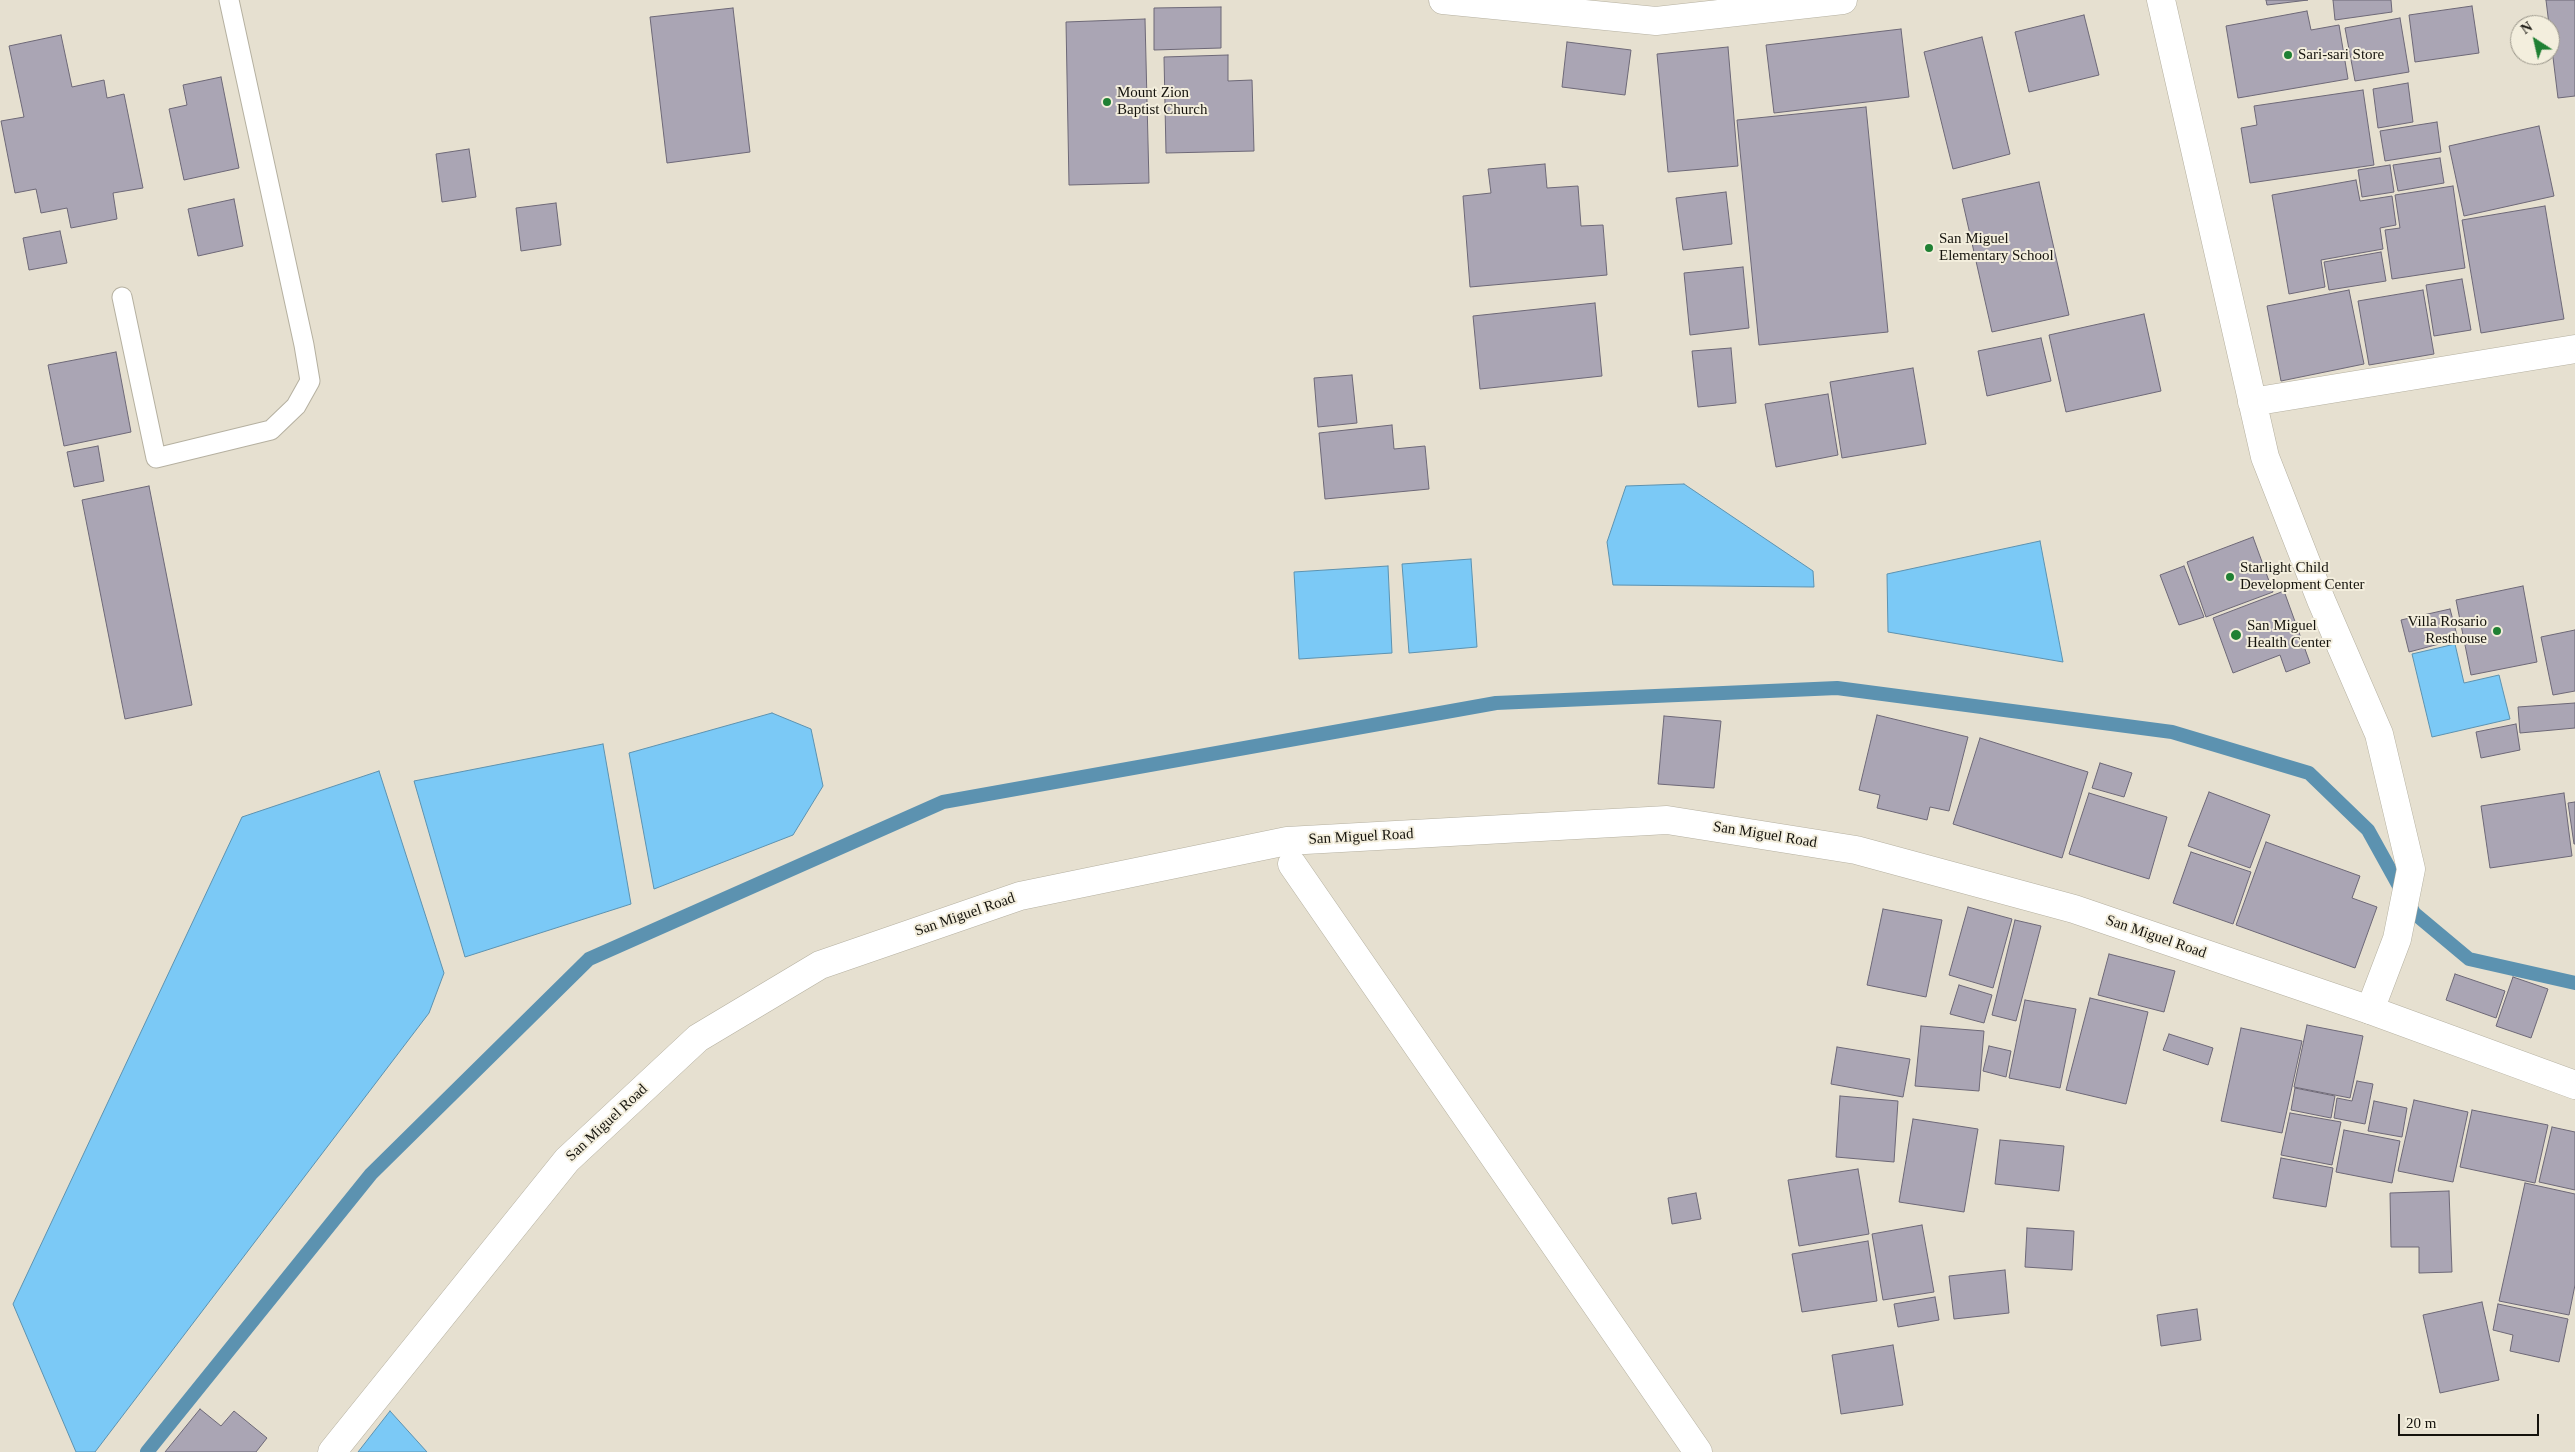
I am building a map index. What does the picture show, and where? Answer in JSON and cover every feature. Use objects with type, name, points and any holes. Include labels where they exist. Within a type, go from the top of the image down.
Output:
[{"type":"street","points":[[1443,0],[1656,21],[1843,0]]},
{"type":"street","points":[[2161,0],[2265,457],[2321,600],[2379,734],[2411,869],[2397,939],[2370,1010]]},
{"type":"street","points":[[2252,402],[2575,349]]},
{"type":"street","name":"San Miguel Road","points":[[332,1452],[567,1160],[698,1038],[820,965],[1020,896],[1287,841],[1667,820],[1856,850],[2074,909],[2370,1010],[2575,1085]]},
{"type":"street","points":[[1292,864],[1698,1452]]},
{"type":"lane","points":[[122,297],[156,458],[271,430],[296,406],[310,381],[229,0]]},
{"type":"water","points":[[1684,484],[1813,571],[1814,587],[1613,585],[1607,542],[1626,486]]},
{"type":"water","points":[[2040,541],[2063,662],[1888,632],[1887,574]]},
{"type":"water","points":[[1471,559],[1477,647],[1409,653],[1402,564]]},
{"type":"water","points":[[1388,566],[1392,653],[1299,659],[1294,572]]},
{"type":"water","points":[[2455,644],[2464,683],[2499,675],[2510,719],[2432,737],[2412,654]]},
{"type":"water","points":[[772,713],[811,729],[823,786],[793,835],[654,889],[629,753]]},
{"type":"water","points":[[603,744],[631,904],[465,957],[414,781]]},
{"type":"water","points":[[379,771],[444,973],[429,1013],[95,1452],[76,1452],[13,1304],[242,817]]},
{"type":"water","points":[[390,1411],[427,1452],[358,1452]]},
{"type":"building","points":[[2266,0],[2308,0],[2267,5]]},
{"type":"building","points":[[2333,0],[2391,0],[2392,12],[2335,20]]},
{"type":"building","points":[[2546,0],[2575,0],[2575,96],[2558,98],[2554,65],[2560,65],[2560,15],[2548,15]]},
{"type":"building","points":[[2472,6],[2479,53],[2415,62],[2409,15]]},
{"type":"building","points":[[1221,7],[1221,48],[1154,50],[1154,8]]},
{"type":"building","points":[[733,8],[750,152],[667,163],[650,17]]},
{"type":"building","name":"Sari-sari Store","points":[[2307,11],[2311,30],[2339,25],[2348,79],[2238,98],[2226,26]]},
{"type":"building","points":[[2084,15],[2099,75],[2029,92],[2015,32]]},
{"type":"building","points":[[2400,18],[2409,72],[2355,81],[2345,28]]},
{"type":"building","name":"Mount Zion Baptist Church","points":[[1145,19],[1149,183],[1069,185],[1066,22]]},
{"type":"building","points":[[1901,29],[1909,97],[1774,113],[1766,45]]},
{"type":"building","points":[[61,35],[72,87],[104,80],[107,98],[124,94],[143,188],[113,193],[117,219],[71,228],[67,208],[41,213],[36,189],[15,193],[1,121],[24,117],[9,46]]},
{"type":"building","points":[[1982,37],[2010,154],[1953,169],[1924,52]]},
{"type":"building","points":[[1567,42],[1631,50],[1625,95],[1562,87]]},
{"type":"building","points":[[1728,47],[1738,166],[1668,172],[1657,54]]},
{"type":"building","points":[[1228,55],[1228,81],[1252,80],[1254,151],[1166,153],[1164,57]]},
{"type":"building","points":[[221,77],[239,168],[184,180],[169,109],[187,105],[183,85]]},
{"type":"building","points":[[2408,83],[2413,122],[2378,128],[2373,89]]},
{"type":"building","points":[[2363,90],[2374,165],[2250,183],[2241,128],[2257,125],[2254,106]]},
{"type":"building","points":[[1866,107],[1888,332],[1759,345],[1737,120]]},
{"type":"building","points":[[2437,122],[2441,152],[2385,161],[2380,131]]},
{"type":"building","points":[[2539,126],[2554,196],[2464,216],[2449,146]]},
{"type":"building","points":[[469,149],[476,197],[442,202],[436,154]]},
{"type":"building","points":[[2440,158],[2444,183],[2398,191],[2393,165]]},
{"type":"building","points":[[1545,164],[1547,188],[1578,186],[1581,226],[1603,225],[1607,275],[1470,287],[1463,196],[1491,193],[1488,169]]},
{"type":"building","points":[[2390,165],[2394,192],[2362,197],[2358,170]]},
{"type":"building","points":[[2356,180],[2360,201],[2392,196],[2396,225],[2380,228],[2383,249],[2321,260],[2325,287],[2289,294],[2272,195]]},
{"type":"building","points":[[2039,182],[2069,315],[1992,332],[1962,199]]},
{"type":"building","points":[[2453,186],[2465,268],[2392,279],[2385,230],[2400,228],[2395,195]]},
{"type":"building","points":[[1726,192],[1732,244],[1683,250],[1676,198]]},
{"type":"building","points":[[234,199],[243,246],[198,256],[188,209]]},
{"type":"building","points":[[556,203],[561,245],[521,251],[516,208]]},
{"type":"building","points":[[2545,206],[2564,319],[2481,333],[2462,220]]},
{"type":"building","points":[[60,231],[67,263],[29,270],[23,238]]},
{"type":"building","points":[[2381,252],[2386,281],[2329,290],[2324,262]]},
{"type":"building","points":[[1743,267],[1749,328],[1690,335],[1684,273]]},
{"type":"building","points":[[2462,279],[2471,330],[2434,336],[2426,285]]},
{"type":"building","points":[[2349,290],[2364,364],[2281,381],[2267,306]]},
{"type":"building","points":[[2423,290],[2434,354],[2369,365],[2358,301]]},
{"type":"building","points":[[1595,303],[1602,376],[1480,389],[1473,316]]},
{"type":"building","points":[[2144,314],[2161,391],[2066,412],[2049,335]]},
{"type":"building","points":[[2041,338],[2051,381],[1987,396],[1978,351]]},
{"type":"building","points":[[1731,348],[1736,403],[1698,407],[1692,351]]},
{"type":"building","points":[[116,352],[131,432],[64,446],[48,365]]},
{"type":"building","points":[[1913,368],[1926,444],[1842,458],[1830,382]]},
{"type":"building","points":[[1352,375],[1357,423],[1318,427],[1314,378]]},
{"type":"building","points":[[1828,394],[1838,455],[1776,467],[1765,404]]},
{"type":"building","points":[[1392,425],[1394,449],[1425,446],[1429,489],[1325,499],[1319,433]]},
{"type":"building","points":[[98,446],[104,481],[74,487],[67,452]]},
{"type":"building","points":[[149,486],[192,705],[125,719],[82,500]]},
{"type":"building","name":"Starlight Child Development Center","points":[[2253,537],[2273,592],[2206,617],[2187,562]]},
{"type":"building","points":[[2184,566],[2204,617],[2179,625],[2160,575]]},
{"type":"building","name":"Villa Rosario Resthouse","points":[[2523,586],[2537,662],[2471,675],[2456,600]]},
{"type":"building","points":[[2284,591],[2310,663],[2286,672],[2280,655],[2233,673],[2213,618]]},
{"type":"building","points":[[2450,609],[2458,639],[2409,652],[2401,620]]},
{"type":"building","points":[[2575,630],[2575,691],[2553,695],[2541,637]]},
{"type":"building","points":[[2575,703],[2575,728],[2520,733],[2518,707]]},
{"type":"building","points":[[1877,715],[1968,737],[1949,811],[1930,807],[1927,820],[1877,808],[1880,795],[1859,790]]},
{"type":"building","points":[[1664,716],[1721,721],[1714,788],[1658,784]]},
{"type":"building","points":[[2516,724],[2520,750],[2481,758],[2476,732]]},
{"type":"building","points":[[1980,738],[2088,772],[2062,858],[1953,824]]},
{"type":"building","points":[[2100,763],[2132,773],[2124,797],[2092,788]]},
{"type":"building","points":[[2209,792],[2270,815],[2250,868],[2188,846]]},
{"type":"building","points":[[2089,793],[2167,817],[2149,879],[2069,854]]},
{"type":"building","points":[[2564,793],[2572,856],[2490,868],[2481,806]]},
{"type":"building","points":[[2575,802],[2575,844],[2574,844],[2568,803]]},
{"type":"building","points":[[2266,842],[2360,876],[2352,898],[2377,907],[2355,968],[2236,925]]},
{"type":"building","points":[[2191,852],[2251,872],[2233,924],[2173,903]]},
{"type":"building","points":[[1968,907],[2012,919],[1993,988],[1949,975]]},
{"type":"building","points":[[1883,909],[1942,920],[1926,997],[1867,985]]},
{"type":"building","points":[[2015,920],[2041,926],[2016,1021],[1992,1015]]},
{"type":"building","points":[[2109,954],[2175,971],[2164,1012],[2098,995]]},
{"type":"building","points":[[2455,974],[2505,991],[2496,1018],[2446,1000]]},
{"type":"building","points":[[2513,977],[2548,989],[2531,1038],[2496,1026]]},
{"type":"building","points":[[1959,985],[1992,995],[1984,1023],[1950,1014]]},
{"type":"building","points":[[2090,998],[2148,1012],[2126,1104],[2066,1090]]},
{"type":"building","points":[[2025,1000],[2076,1009],[2060,1088],[2009,1078]]},
{"type":"building","points":[[2307,1025],[2363,1036],[2350,1098],[2294,1087]]},
{"type":"building","points":[[1921,1026],[1984,1031],[1979,1091],[1915,1086]]},
{"type":"building","points":[[2241,1028],[2302,1041],[2282,1133],[2221,1121]]},
{"type":"building","points":[[2169,1034],[2213,1048],[2208,1065],[2163,1050]]},
{"type":"building","points":[[1989,1046],[2011,1051],[2006,1077],[1983,1071]]},
{"type":"building","points":[[1837,1047],[1910,1059],[1903,1097],[1831,1084]]},
{"type":"building","points":[[2357,1081],[2373,1084],[2365,1124],[2334,1118],[2337,1098],[2352,1101]]},
{"type":"building","points":[[2295,1088],[2335,1096],[2331,1118],[2291,1110]]},
{"type":"building","points":[[1840,1096],[1898,1101],[1894,1162],[1836,1157]]},
{"type":"building","points":[[2414,1100],[2468,1112],[2453,1182],[2398,1171]]},
{"type":"building","points":[[2374,1101],[2407,1108],[2402,1137],[2368,1131]]},
{"type":"building","points":[[2472,1110],[2548,1125],[2535,1183],[2460,1167]]},
{"type":"building","points":[[2290,1113],[2341,1122],[2332,1165],[2281,1155]]},
{"type":"building","points":[[1913,1119],[1978,1129],[1964,1212],[1899,1202]]},
{"type":"building","points":[[2552,1127],[2575,1132],[2575,1190],[2539,1182]]},
{"type":"building","points":[[2344,1130],[2400,1141],[2392,1183],[2336,1172]]},
{"type":"building","points":[[2000,1140],[2064,1146],[2059,1191],[1995,1184]]},
{"type":"building","points":[[2281,1158],[2333,1168],[2326,1207],[2273,1198]]},
{"type":"building","points":[[1858,1169],[1869,1234],[1799,1246],[1788,1180]]},
{"type":"building","points":[[2525,1183],[2575,1194],[2575,1285],[2569,1315],[2499,1301]]},
{"type":"building","points":[[2449,1191],[2452,1272],[2419,1273],[2419,1247],[2391,1247],[2390,1193]]},
{"type":"building","points":[[1696,1193],[1701,1219],[1672,1224],[1668,1198]]},
{"type":"building","points":[[1922,1225],[1934,1292],[1883,1300],[1872,1234]]},
{"type":"building","points":[[2027,1228],[2074,1231],[2072,1270],[2025,1267]]},
{"type":"building","points":[[1868,1241],[1877,1301],[1802,1312],[1792,1254]]},
{"type":"building","points":[[2005,1270],[2009,1313],[1954,1319],[1949,1276]]},
{"type":"building","points":[[1935,1297],[1939,1320],[1898,1327],[1894,1304]]},
{"type":"building","points":[[2482,1302],[2499,1380],[2440,1393],[2423,1315]]},
{"type":"building","points":[[2498,1304],[2568,1319],[2559,1362],[2510,1351],[2513,1335],[2493,1330]]},
{"type":"building","points":[[2197,1309],[2201,1340],[2161,1346],[2157,1315]]},
{"type":"building","points":[[1893,1345],[1903,1405],[1841,1414],[1832,1355]]},
{"type":"building","points":[[200,1409],[221,1426],[234,1411],[267,1438],[256,1452],[165,1452]]},
{"type":"waterway","points":[[147,1452],[371,1174],[589,959],[943,802],[1496,703],[1837,688],[2172,732],[2309,773],[2368,830],[2414,913],[2469,959],[2575,983]]},
{"type":"place","name":"Sari-sari Store","points":[[2288,55]]},
{"type":"place","name":"Mount Zion Baptist Church","points":[[1107,102]]},
{"type":"place","name":"San Miguel Elementary School","points":[[1929,248]]},
{"type":"place","name":"Starlight Child Development Center","points":[[2230,577]]},
{"type":"place","name":"Villa Rosario Resthouse","points":[[2497,631]]},
{"type":"place","name":"San Miguel Health Center","points":[[2236,635]]}]
